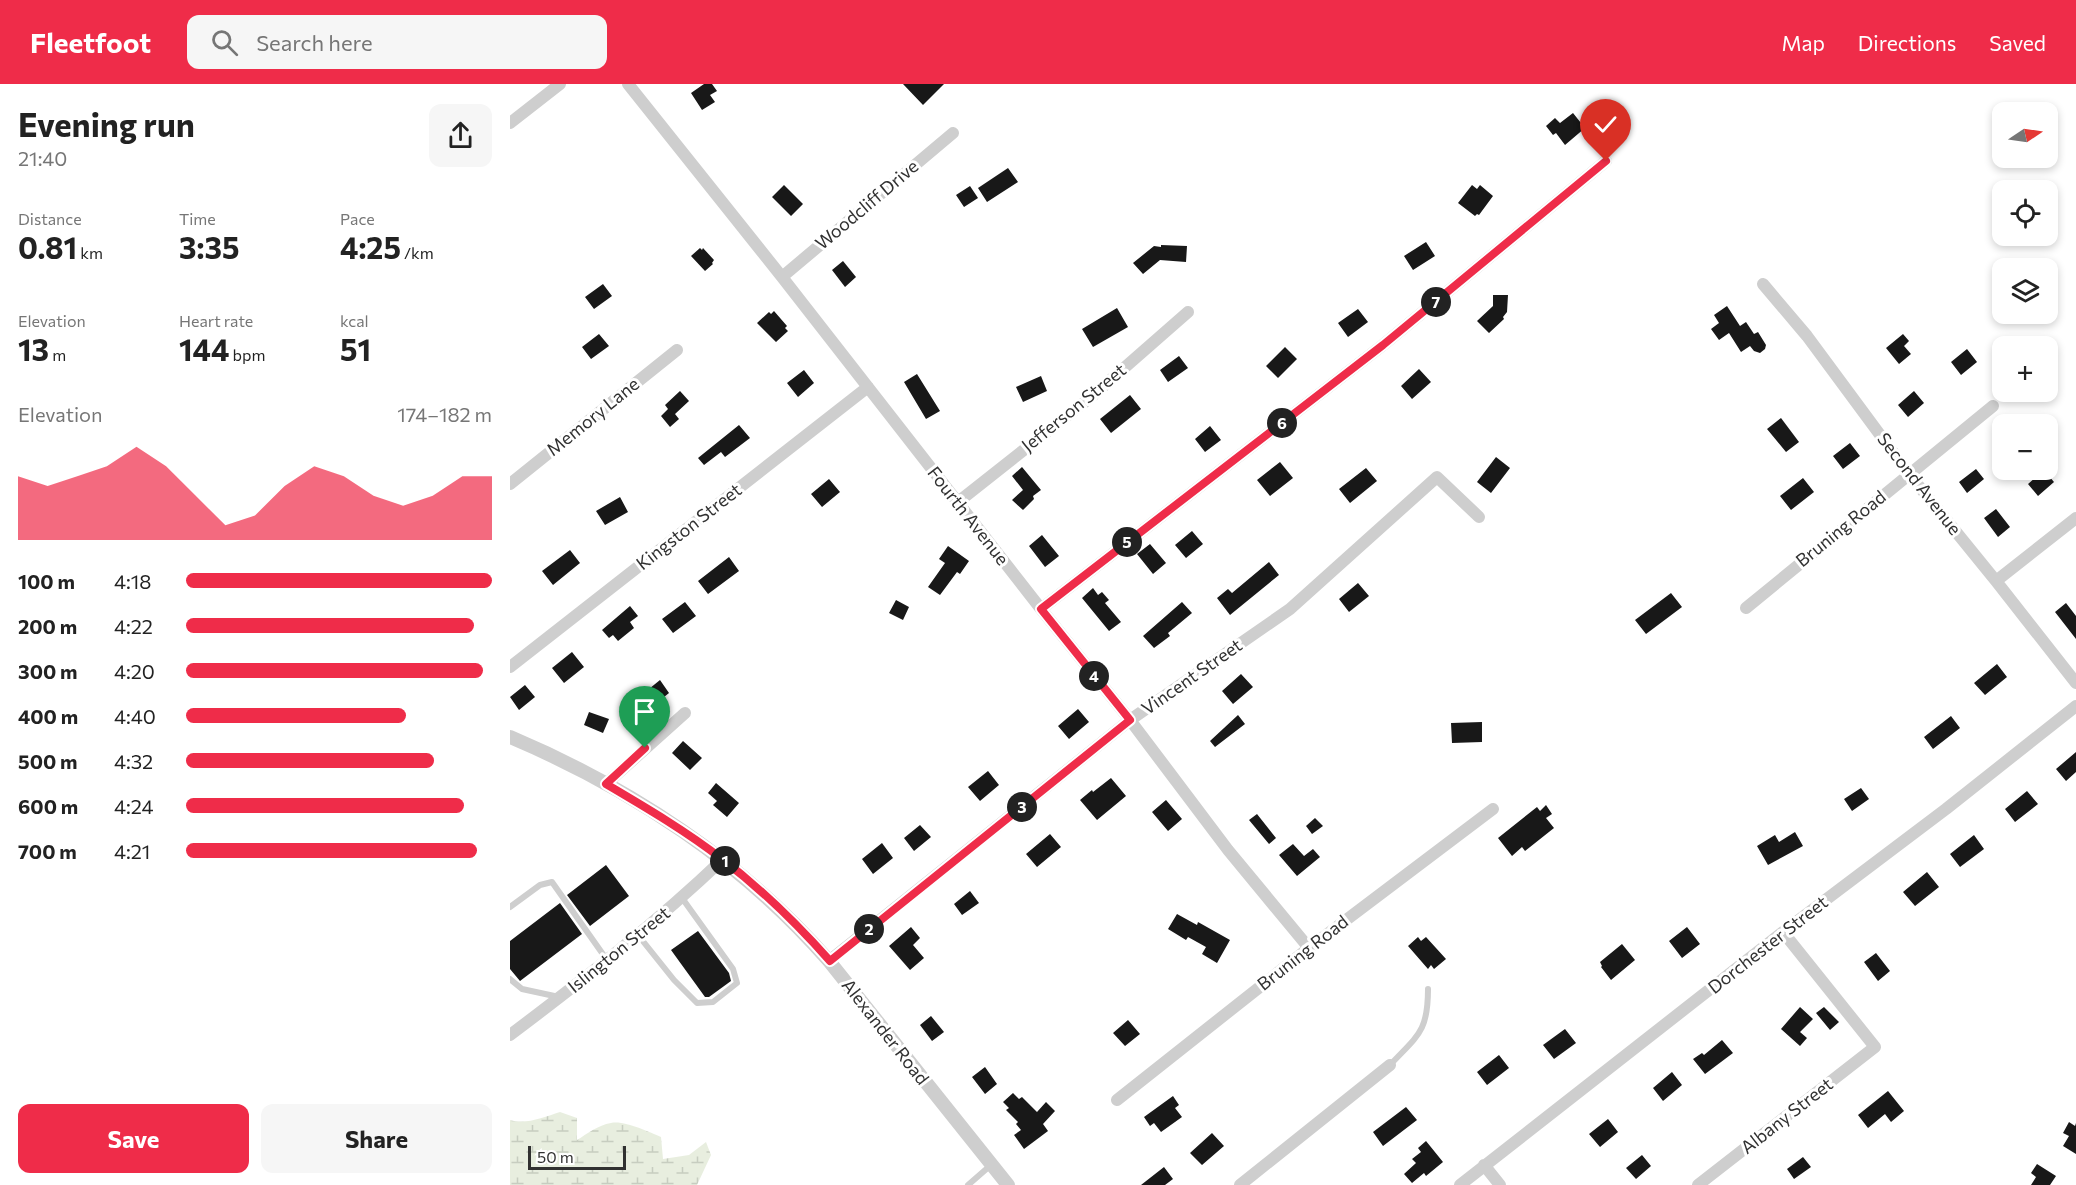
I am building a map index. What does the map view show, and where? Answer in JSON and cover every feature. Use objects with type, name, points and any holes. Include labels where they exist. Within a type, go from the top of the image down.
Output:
[{"type":"street","points":[[510,123],[560,84]]},
{"type":"street","name":"Fourth Avenue","points":[[628,84],[1130,720],[1228,850],[1309,948]]},
{"type":"street","name":"Woodcliff Drive","points":[[782,277],[953,133]]},
{"type":"street","points":[[1041,609],[1383,345],[1606,161]]},
{"type":"street","name":"Second Avenue","points":[[1763,284],[1807,336],[1909,474],[2076,683]]},
{"type":"street","name":"Jefferson Street","points":[[958,502],[1091,397],[1188,312]]},
{"type":"street","name":"Memory Lane","points":[[510,484],[677,350]]},
{"type":"street","name":"Kingston Street","points":[[510,667],[868,387]]},
{"type":"street","name":"Bruning Road","points":[[1746,608],[1993,406]]},
{"type":"street","name":"Vincent Street","points":[[830,961],[1130,720],[1290,609],[1437,477],[1479,517]]},
{"type":"street","points":[[1996,581],[2076,518]]},
{"type":"street","name":"Dorchester Street","points":[[1460,1185],[2076,706]]},
{"type":"street","points":[[606,784],[685,713]]},
{"type":"street","name":"Alexander Road","points":[[510,737],[606,784],[672,824],[723,859],[809,938],[830,961],[1008,1185]]},
{"type":"street","name":"Bruning Road","points":[[1117,1100],[1309,948],[1493,809]]},
{"type":"street","name":"Islington Street","points":[[513,1031],[560,998],[638,935],[723,859]]},
{"type":"street","name":"Albany Street","points":[[1698,1185],[1875,1047],[1783,932]]},
{"type":"street","points":[[1240,1185],[1390,1065]]},
{"type":"street","points":[[1484,1165],[1500,1185]]},
{"type":"lane","points":[[510,907],[540,885],[552,882],[607,960]]},
{"type":"lane","points":[[638,935],[674,980],[697,1003],[713,1002],[737,983],[734,969],[682,898]]},
{"type":"lane","points":[[510,979],[522,989],[560,998]]},
{"type":"lane","points":[[1390,1065],[1422,1031],[1428,1010],[1428,989]]},
{"type":"lane","points":[[968,1185],[992,1165]]},
{"type":"green space","points":[[560,1112],[577,1118],[577,1140],[602,1126],[623,1123],[661,1137],[663,1159],[689,1155],[706,1142],[711,1155],[697,1185],[510,1185],[510,1120],[529,1121]]},
{"type":"building","points":[[704,84],[712,84],[717,91],[710,95],[715,102],[702,110],[691,93]]},
{"type":"building","points":[[903,84],[944,84],[923,105]]},
{"type":"building","points":[[1573,113],[1585,128],[1565,145],[1556,133],[1553,135],[1546,126],[1555,118],[1560,123]]},
{"type":"building","points":[[1008,168],[1018,182],[987,202],[978,188]]},
{"type":"building","points":[[784,185],[803,204],[791,216],[772,197]]},
{"type":"building","points":[[1472,185],[1477,189],[1480,185],[1493,196],[1479,215],[1475,216],[1458,203]]},
{"type":"building","points":[[970,186],[978,198],[964,207],[956,195]]},
{"type":"building","points":[[1426,242],[1435,256],[1413,270],[1404,256]]},
{"type":"building","points":[[1161,245],[1187,246],[1186,262],[1160,260],[1143,274],[1133,263],[1154,246],[1161,247]]},
{"type":"building","points":[[700,248],[702,250],[703,248],[714,260],[705,271],[691,256]]},
{"type":"building","points":[[843,261],[856,277],[845,287],[832,270]]},
{"type":"building","points":[[603,284],[612,296],[594,309],[585,297]]},
{"type":"building","points":[[1493,295],[1508,295],[1507,312],[1504,319],[1489,333],[1477,321],[1493,306]]},
{"type":"building","points":[[1727,306],[1740,326],[1746,322],[1754,334],[1758,332],[1766,345],[1760,353],[1754,351],[1750,346],[1741,352],[1729,333],[1719,340],[1711,329],[1719,323],[1714,315]]},
{"type":"building","points":[[1117,308],[1128,327],[1093,347],[1082,329]]},
{"type":"building","points":[[1358,309],[1368,322],[1348,337],[1338,323]]},
{"type":"building","points":[[774,311],[787,326],[785,328],[788,331],[776,342],[757,323],[769,312],[771,314]]},
{"type":"building","points":[[599,334],[609,346],[591,359],[582,347]]},
{"type":"building","points":[[1903,334],[1909,341],[1904,346],[1911,354],[1899,364],[1886,348]]},
{"type":"building","points":[[1285,347],[1297,359],[1278,378],[1266,366]]},
{"type":"building","points":[[1967,349],[1977,362],[1961,375],[1951,362]]},
{"type":"building","points":[[1179,356],[1188,368],[1168,382],[1160,370]]},
{"type":"building","points":[[1419,369],[1431,382],[1412,399],[1401,386]]},
{"type":"building","points":[[804,370],[814,383],[798,397],[787,383]]},
{"type":"building","points":[[917,374],[940,411],[926,419],[904,382]]},
{"type":"building","points":[[1041,376],[1047,391],[1023,402],[1016,387]]},
{"type":"building","points":[[680,391],[689,401],[675,414],[679,419],[670,427],[661,416],[668,409],[665,405]]},
{"type":"building","points":[[1914,391],[1924,403],[1908,417],[1898,405]]},
{"type":"building","points":[[1130,395],[1141,409],[1111,433],[1100,419]]},
{"type":"building","points":[[1781,418],[1799,442],[1786,452],[1767,429]]},
{"type":"building","points":[[739,425],[750,438],[725,457],[721,452],[704,465],[698,458]]},
{"type":"building","points":[[1210,426],[1221,440],[1205,452],[1195,439]]},
{"type":"building","points":[[1850,443],[1860,456],[1843,469],[1833,456]]},
{"type":"building","points":[[1496,457],[1510,468],[1491,493],[1477,482]]},
{"type":"building","points":[[1280,462],[1293,478],[1270,496],[1257,480]]},
{"type":"building","points":[[1022,467],[1041,490],[1033,496],[1034,499],[1023,510],[1012,500],[1023,490],[1012,476]]},
{"type":"building","points":[[1366,468],[1377,481],[1350,503],[1339,489]]},
{"type":"building","points":[[1976,469],[1984,479],[1967,493],[1959,482]]},
{"type":"building","points":[[1803,478],[1814,492],[1791,510],[1780,496]]},
{"type":"building","points":[[829,479],[840,492],[822,507],[811,494]]},
{"type":"building","points":[[2033,480],[2052,480],[2054,482],[2038,496],[2028,484]]},
{"type":"building","points":[[620,497],[628,512],[605,525],[596,511]]},
{"type":"building","points":[[1996,509],[2010,527],[1998,537],[1984,518]]},
{"type":"building","points":[[1192,531],[1203,544],[1186,558],[1175,545]]},
{"type":"building","points":[[1042,535],[1059,556],[1045,567],[1029,546]]},
{"type":"building","points":[[1150,544],[1166,563],[1153,574],[1137,554]]},
{"type":"building","points":[[948,546],[969,561],[960,574],[957,572],[940,595],[928,587],[945,563],[939,559]]},
{"type":"building","points":[[570,550],[580,563],[553,585],[542,571]]},
{"type":"building","points":[[729,557],[739,571],[708,594],[698,581]]},
{"type":"building","points":[[1269,562],[1279,575],[1230,615],[1217,598],[1228,589],[1232,593]]},
{"type":"building","points":[[1358,583],[1369,596],[1349,612],[1339,599]]},
{"type":"building","points":[[1093,588],[1098,595],[1102,592],[1109,600],[1105,603],[1121,622],[1109,631],[1082,598]]},
{"type":"building","points":[[1671,593],[1682,607],[1646,634],[1635,620]]},
{"type":"building","points":[[896,600],[909,607],[903,620],[889,613]]},
{"type":"building","points":[[685,602],[696,616],[673,633],[662,619]]},
{"type":"building","points":[[1182,602],[1192,613],[1168,633],[1170,636],[1154,648],[1143,636]]},
{"type":"building","points":[[2066,603],[2076,616],[2076,639],[2055,612]]},
{"type":"building","points":[[630,606],[638,616],[630,622],[634,628],[618,641],[613,635],[609,638],[602,630]]},
{"type":"building","points":[[572,652],[584,667],[564,683],[552,668]]},
{"type":"building","points":[[1997,664],[2007,677],[1985,695],[1974,683]]},
{"type":"building","points":[[1241,674],[1253,687],[1233,704],[1222,691]]},
{"type":"building","points":[[660,680],[669,693],[654,705],[644,693]]},
{"type":"building","points":[[525,685],[535,697],[519,710],[510,697]]},
{"type":"building","points":[[1078,709],[1089,722],[1069,739],[1058,726]]},
{"type":"building","points":[[589,712],[609,719],[603,733],[584,725]]},
{"type":"building","points":[[1238,715],[1245,724],[1215,747],[1210,741]]},
{"type":"building","points":[[1951,716],[1960,728],[1933,749],[1924,737]]},
{"type":"building","points":[[1482,722],[1482,742],[1452,743],[1451,723]]},
{"type":"building","points":[[683,741],[702,758],[690,770],[672,753]]},
{"type":"building","points":[[2076,752],[2076,772],[2066,781],[2056,769]]},
{"type":"building","points":[[988,771],[999,785],[980,801],[968,787]]},
{"type":"building","points":[[1111,778],[1126,796],[1097,820],[1080,800]]},
{"type":"building","points":[[716,783],[739,803],[727,817],[713,805],[717,801],[708,793]]},
{"type":"building","points":[[1861,788],[1869,799],[1852,811],[1844,799]]},
{"type":"building","points":[[2027,791],[2038,804],[2015,822],[2005,809]]},
{"type":"building","points":[[1166,800],[1182,819],[1168,831],[1152,812]]},
{"type":"building","points":[[1546,805],[1552,814],[1546,818],[1554,828],[1525,851],[1522,847],[1512,856],[1498,838],[1537,807],[1540,811]]},
{"type":"building","points":[[1257,814],[1276,838],[1269,844],[1249,820]]},
{"type":"building","points":[[1315,818],[1323,826],[1312,834],[1306,826]]},
{"type":"building","points":[[920,825],[931,837],[914,851],[904,838]]},
{"type":"building","points":[[1795,832],[1803,846],[1768,865],[1757,846],[1775,835],[1779,842]]},
{"type":"building","points":[[1050,834],[1061,847],[1037,867],[1026,854]]},
{"type":"building","points":[[1974,835],[1984,849],[1960,867],[1950,854]]},
{"type":"building","points":[[882,843],[893,858],[873,874],[862,859]]},
{"type":"building","points":[[1293,844],[1304,856],[1313,849],[1320,857],[1297,876],[1279,855]]},
{"type":"building","points":[[606,865],[629,896],[590,926],[567,895]]},
{"type":"building","points":[[1927,872],[1939,887],[1915,906],[1903,892]]},
{"type":"building","points":[[970,891],[979,903],[962,915],[954,904]]},
{"type":"building","points":[[560,903],[582,934],[520,981],[510,969],[510,941]]},
{"type":"building","points":[[1177,914],[1197,925],[1198,922],[1230,940],[1217,963],[1202,954],[1206,947],[1188,937],[1186,940],[1168,929]]},
{"type":"building","points":[[911,927],[920,938],[913,945],[924,958],[910,970],[889,946]]},
{"type":"building","points":[[1687,927],[1700,944],[1682,958],[1669,941]]},
{"type":"building","points":[[698,931],[729,973],[731,981],[709,997],[705,997],[671,950]]},
{"type":"building","points":[[1418,937],[1421,941],[1426,937],[1446,959],[1434,969],[1431,965],[1428,969],[1408,946]]},
{"type":"building","points":[[1622,944],[1635,960],[1611,980],[1600,962]]},
{"type":"building","points":[[1876,953],[1890,971],[1878,981],[1864,962]]},
{"type":"building","points":[[1800,1007],[1813,1019],[1800,1032],[1807,1038],[1800,1046],[1781,1029]]},
{"type":"building","points":[[1824,1007],[1839,1022],[1830,1030],[1816,1013]]},
{"type":"building","points":[[931,1016],[944,1032],[932,1041],[920,1025]]},
{"type":"building","points":[[1128,1020],[1140,1034],[1125,1046],[1113,1033]]},
{"type":"building","points":[[1565,1029],[1576,1043],[1554,1059],[1543,1045]]},
{"type":"building","points":[[1722,1040],[1733,1053],[1705,1074],[1693,1059],[1702,1053],[1704,1055]]},
{"type":"building","points":[[1499,1055],[1509,1068],[1487,1085],[1477,1072]]},
{"type":"building","points":[[985,1067],[997,1084],[985,1094],[972,1077]]},
{"type":"building","points":[[1672,1072],[1682,1085],[1663,1101],[1653,1088]]},
{"type":"building","points":[[1888,1091],[1904,1111],[1891,1122],[1885,1114],[1868,1128],[1858,1115]]},
{"type":"building","points":[[1013,1093],[1019,1099],[1022,1097],[1037,1112],[1046,1102],[1055,1111],[1043,1124],[1048,1131],[1024,1149],[1014,1135],[1021,1130],[1016,1124],[1018,1122],[1006,1110],[1009,1108],[1003,1102]]},
{"type":"building","points":[[1173,1096],[1179,1105],[1175,1108],[1182,1117],[1161,1132],[1154,1123],[1150,1126],[1144,1117]]},
{"type":"building","points":[[1406,1107],[1417,1120],[1383,1146],[1373,1132]]},
{"type":"building","points":[[1608,1119],[1618,1132],[1600,1147],[1589,1134]]},
{"type":"building","points":[[2069,1122],[2075,1126],[2076,1123],[2076,1154],[2063,1146],[2069,1136],[2063,1133]]},
{"type":"building","points":[[1212,1133],[1224,1146],[1202,1165],[1190,1153]]},
{"type":"building","points":[[1426,1141],[1443,1162],[1426,1176],[1424,1173],[1412,1183],[1404,1174],[1416,1163],[1412,1159],[1421,1152],[1418,1148]]},
{"type":"building","points":[[1642,1155],[1651,1166],[1636,1179],[1626,1168]]},
{"type":"building","points":[[1803,1157],[1811,1167],[1794,1179],[1787,1169]]},
{"type":"building","points":[[2037,1164],[2056,1176],[2050,1185],[2031,1185],[2036,1177],[2031,1173]]},
{"type":"building","points":[[1164,1167],[1173,1179],[1165,1185],[1141,1185]]},
{"type":"route","points":[[645,748],[606,784],[672,824],[723,859],[783,913],[830,961],[1130,720],[1041,609],[1383,345],[1606,161]]}]
